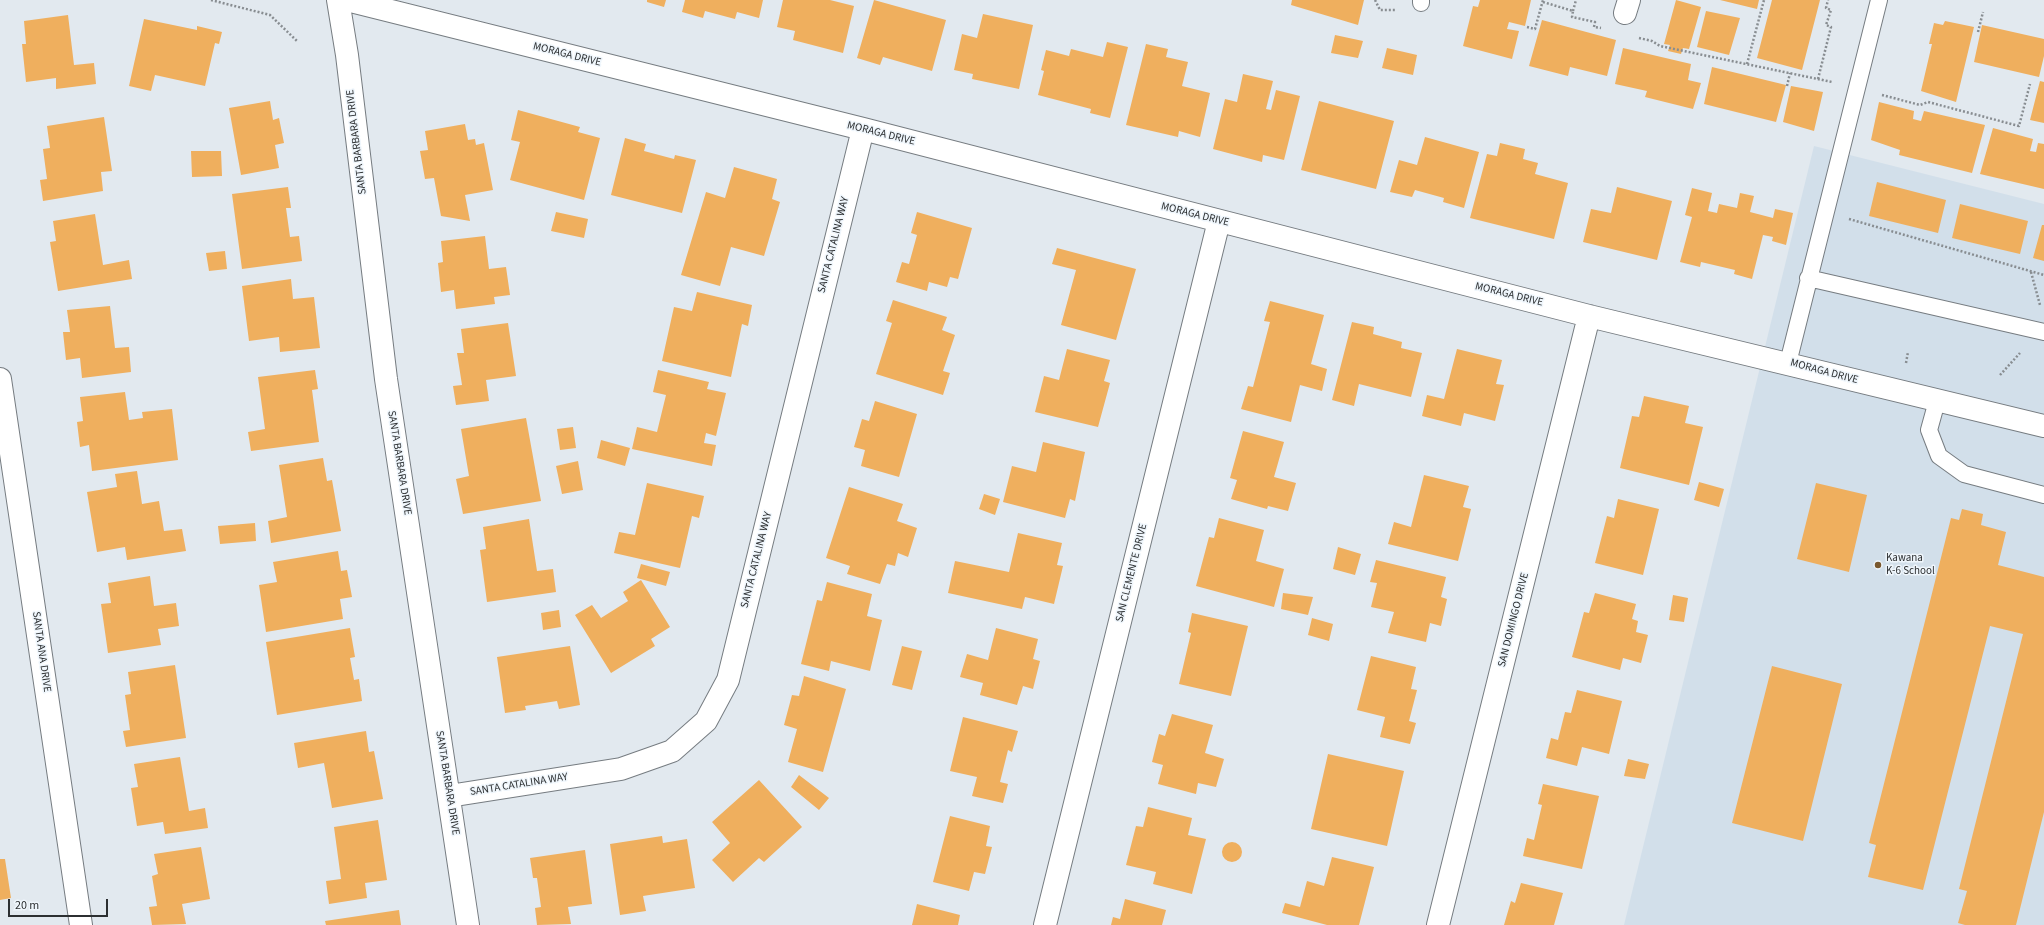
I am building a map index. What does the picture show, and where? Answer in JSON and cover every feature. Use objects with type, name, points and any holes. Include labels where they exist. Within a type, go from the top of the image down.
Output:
[{"type":"street","name":"SANTA BARBARA DRIVE","points":[[338,0],[348,63],[386,379],[468,925]]},
{"type":"street","name":"MORAGA DRIVE","points":[[347,0],[863,129],[1589,316],[2044,426]]},
{"type":"street","name":"SANTA CATALINA WAY","points":[[449,796],[621,769],[672,751],[706,721],[728,680],[863,129]]},
{"type":"street","name":"SAN CLEMENTE DRIVE","points":[[1045,925],[1219,221]]},
{"type":"street","name":"SAN DOMINGO DRIVE","points":[[1438,925],[1589,316]]},
{"type":"street","name":"SANTA ANA DRIVE","points":[[0,379],[81,925]]},
{"type":"lane","points":[[1788,363],[1808,278],[1826,213],[1879,0]]},
{"type":"lane","points":[[1808,278],[2044,332]]},
{"type":"lane","points":[[1936,401],[1929,430],[1939,456],[1964,474],[2044,495]]},
{"type":"path","points":[[211,0],[270,15],[297,41]]},
{"type":"path","points":[[1576,0],[1572,17],[1595,22],[1594,27],[1608,30]]},
{"type":"path","points":[[1747,64],[1764,0]]},
{"type":"path","points":[[1818,79],[1831,27],[1826,25],[1831,10],[1826,8],[1828,0]]},
{"type":"path","points":[[1527,27],[1534,28],[1543,1],[1573,11]]},
{"type":"path","points":[[1978,32],[1983,12]]},
{"type":"path","points":[[1637,38],[1652,41],[1660,46],[1834,82],[1836,86]]},
{"type":"path","points":[[1787,86],[1790,73]]},
{"type":"path","points":[[1880,94],[1920,105],[1928,102],[2019,126],[2030,84]]},
{"type":"path","points":[[1826,213],[2044,275]]},
{"type":"path","points":[[2031,272],[2041,306]]},
{"type":"path","points":[[2000,375],[2024,348]]},
{"type":"path","points":[[1906,363],[1908,352]]},
{"type":"shaded area","name":"Kawana K-6 School","points":[[1814,146],[2044,204],[2044,925],[1624,925]]},
{"type":"building","points":[[647,0],[666,0],[664,7],[647,2]]},
{"type":"building","points":[[685,0],[763,0],[759,18],[737,12],[735,19],[705,11],[703,18],[682,12]]},
{"type":"building","points":[[783,0],[830,0],[854,6],[843,53],[793,40],[795,31],[777,27]]},
{"type":"building","points":[[874,0],[946,20],[932,71],[883,57],[880,65],[857,58]]},
{"type":"building","points":[[1292,0],[1364,0],[1358,25],[1291,5]]},
{"type":"building","points":[[1480,0],[1531,0],[1525,26],[1509,22],[1507,29],[1519,31],[1512,59],[1463,46],[1473,6],[1478,7]]},
{"type":"building","points":[[1676,0],[1701,7],[1689,49],[1683,48],[1681,54],[1668,51],[1670,45],[1664,44]]},
{"type":"building","points":[[1720,0],[1759,0],[1757,9]]},
{"type":"building","points":[[1772,0],[1820,0],[1802,70],[1757,58]]},
{"type":"building","points":[[1706,11],[1740,18],[1729,55],[1697,47]]},
{"type":"building","points":[[983,14],[1033,25],[1019,89],[972,79],[973,74],[954,70],[962,34],[977,38]]},
{"type":"building","points":[[68,15],[74,65],[94,63],[96,84],[56,89],[56,78],[26,82],[22,44],[26,44],[24,21]]},
{"type":"building","points":[[144,19],[197,30],[197,26],[222,32],[219,44],[215,43],[205,86],[155,75],[151,91],[129,86]]},
{"type":"building","points":[[1542,20],[1616,40],[1607,76],[1570,67],[1568,76],[1529,66]]},
{"type":"building","points":[[1945,21],[1974,27],[1956,102],[1921,91],[1932,44],[1929,44],[1934,23],[1943,25]]},
{"type":"building","points":[[1982,25],[2044,39],[2044,56],[2039,77],[1974,62]]},
{"type":"building","points":[[1335,35],[1363,41],[1358,58],[1331,53]]},
{"type":"building","points":[[1107,42],[1128,47],[1110,118],[1090,113],[1091,109],[1038,95],[1044,71],[1041,70],[1046,50],[1069,56],[1071,49],[1103,57]]},
{"type":"building","points":[[1146,44],[1168,49],[1166,57],[1188,62],[1182,86],[1210,93],[1200,137],[1179,131],[1178,137],[1126,125]]},
{"type":"building","points":[[1387,48],[1417,55],[1413,75],[1382,68]]},
{"type":"building","points":[[1623,48],[1691,64],[1688,80],[1701,83],[1693,109],[1645,97],[1647,91],[1615,84]]},
{"type":"building","points":[[1712,67],[1786,85],[1776,122],[1704,104]]},
{"type":"building","points":[[1243,74],[1273,81],[1266,109],[1271,110],[1276,90],[1300,96],[1284,160],[1263,155],[1262,162],[1213,149],[1225,99],[1237,102]]},
{"type":"building","points":[[2040,81],[2044,82],[2044,123],[2030,120]]},
{"type":"building","points":[[1791,86],[1823,92],[1814,131],[1783,122]]},
{"type":"building","points":[[270,101],[273,120],[279,118],[284,143],[275,145],[279,168],[241,175],[229,108]]},
{"type":"building","points":[[1319,101],[1394,121],[1376,189],[1301,170]]},
{"type":"building","points":[[1879,102],[1914,111],[1913,119],[1921,121],[1924,111],[1985,125],[1972,173],[1899,155],[1900,150],[1871,140]]},
{"type":"building","points":[[518,110],[580,127],[578,132],[600,138],[584,200],[510,180],[520,142],[511,140]]},
{"type":"building","points":[[104,117],[112,171],[101,172],[103,191],[43,201],[40,180],[47,179],[43,149],[50,148],[47,126]]},
{"type":"building","points":[[465,124],[468,140],[475,139],[476,145],[484,143],[493,190],[465,195],[470,221],[441,216],[434,178],[425,179],[420,151],[428,150],[425,131]]},
{"type":"building","points":[[1993,128],[2033,139],[2030,151],[2036,152],[2038,143],[2044,144],[2044,189],[1980,174]]},
{"type":"building","points":[[1425,137],[1479,152],[1464,208],[1443,202],[1444,198],[1415,190],[1412,197],[1390,192],[1399,160],[1417,165]]},
{"type":"building","points":[[625,138],[646,144],[644,151],[674,159],[675,155],[696,160],[682,213],[611,195]]},
{"type":"building","points":[[1500,143],[1525,149],[1523,159],[1538,163],[1535,174],[1568,183],[1554,239],[1470,218],[1487,154],[1497,156]]},
{"type":"building","points":[[191,151],[221,151],[222,176],[192,177]]},
{"type":"building","points":[[734,167],[777,179],[772,199],[780,202],[764,256],[731,247],[720,286],[681,275],[706,192],[725,198]]},
{"type":"building","points":[[1877,182],[1946,200],[1938,233],[1869,216]]},
{"type":"building","points":[[288,187],[291,208],[286,208],[290,237],[299,236],[302,261],[242,269],[232,194]]},
{"type":"building","points":[[1617,187],[1672,201],[1657,260],[1583,242],[1591,209],[1611,213]]},
{"type":"building","points":[[1692,188],[1712,193],[1708,211],[1717,213],[1719,204],[1737,208],[1740,193],[1754,196],[1750,212],[1773,218],[1775,209],[1793,213],[1786,245],[1772,241],[1773,237],[1763,235],[1752,279],[1734,274],[1735,270],[1701,262],[1700,267],[1680,262],[1692,217],[1685,215]]},
{"type":"building","points":[[1960,204],[2028,221],[2020,254],[1952,238]]},
{"type":"building","points":[[556,212],[588,219],[584,238],[551,231]]},
{"type":"building","points":[[917,212],[972,228],[958,279],[950,277],[947,287],[929,282],[927,291],[896,282],[902,262],[909,264],[917,235],[911,233]]},
{"type":"building","points":[[95,214],[103,265],[129,260],[132,279],[58,291],[50,242],[56,241],[53,221]]},
{"type":"building","points":[[2042,225],[2044,225],[2044,261],[2033,258]]},
{"type":"building","points":[[485,236],[489,269],[506,267],[510,295],[494,297],[495,304],[456,309],[454,290],[441,292],[438,263],[443,262],[441,241]]},
{"type":"building","points":[[1057,248],[1136,269],[1116,340],[1061,325],[1076,270],[1052,264]]},
{"type":"building","points":[[225,251],[227,269],[209,271],[206,253]]},
{"type":"building","points":[[291,279],[293,299],[314,297],[320,348],[280,352],[279,337],[249,341],[242,286]]},
{"type":"building","points":[[697,292],[752,305],[748,326],[742,324],[731,377],[662,361],[674,307],[692,311]]},
{"type":"building","points":[[893,300],[947,317],[942,330],[955,335],[943,371],[950,373],[943,395],[876,374],[892,323],[886,321]]},
{"type":"building","points":[[1270,301],[1324,315],[1311,364],[1327,369],[1322,391],[1300,385],[1291,422],[1241,409],[1248,386],[1253,387],[1270,322],[1264,321]]},
{"type":"building","points":[[110,306],[115,348],[129,347],[131,372],[82,378],[80,358],[66,360],[63,332],[70,332],[67,310]]},
{"type":"building","points":[[1352,322],[1374,327],[1373,334],[1402,342],[1401,348],[1422,353],[1411,397],[1359,384],[1354,406],[1332,400]]},
{"type":"building","points":[[508,323],[516,376],[486,380],[489,401],[456,405],[453,386],[462,385],[457,353],[464,353],[461,329]]},
{"type":"building","points":[[1067,349],[1110,360],[1104,381],[1110,383],[1098,427],[1035,412],[1044,376],[1059,380]]},
{"type":"building","points":[[1457,349],[1502,360],[1496,384],[1504,385],[1495,421],[1464,413],[1461,426],[1422,416],[1427,395],[1444,399]]},
{"type":"building","points":[[315,370],[318,389],[312,390],[319,442],[251,451],[248,432],[265,429],[258,377]]},
{"type":"building","points":[[658,370],[709,382],[707,389],[726,393],[716,436],[706,433],[704,443],[716,445],[712,466],[632,449],[637,427],[657,432],[666,395],[653,392]]},
{"type":"building","points":[[125,392],[129,420],[143,418],[142,412],[172,409],[178,460],[92,471],[89,445],[80,447],[77,422],[83,421],[80,397]]},
{"type":"building","points":[[1644,396],[1689,406],[1685,423],[1703,427],[1689,485],[1620,468],[1632,416],[1639,417]]},
{"type":"building","points":[[875,401],[917,414],[899,477],[861,466],[865,450],[854,447],[862,419],[869,421]]},
{"type":"building","points":[[526,418],[541,501],[463,514],[456,479],[469,476],[461,429]]},
{"type":"building","points":[[573,427],[576,448],[560,450],[557,429]]},
{"type":"building","points":[[1243,431],[1284,442],[1274,477],[1296,483],[1288,511],[1268,506],[1267,509],[1231,499],[1237,480],[1230,478]]},
{"type":"building","points":[[601,440],[630,448],[625,466],[597,458]]},
{"type":"building","points":[[1043,442],[1085,452],[1075,501],[1070,499],[1065,518],[1003,502],[1012,466],[1036,472]]},
{"type":"building","points":[[323,458],[327,481],[332,480],[341,531],[271,543],[268,521],[287,517],[279,465]]},
{"type":"building","points":[[578,461],[583,490],[562,494],[556,466]]},
{"type":"building","points":[[137,471],[142,504],[159,501],[164,531],[182,529],[186,551],[127,560],[125,547],[97,552],[87,492],[117,487],[115,474]]},
{"type":"building","points":[[1424,475],[1469,486],[1463,507],[1471,509],[1458,561],[1388,544],[1394,522],[1411,527]]},
{"type":"building","points":[[1699,482],[1724,489],[1719,507],[1694,500]]},
{"type":"building","points":[[647,483],[704,496],[699,518],[692,516],[680,568],[614,553],[619,532],[635,535]]},
{"type":"building","points":[[1816,483],[1867,495],[1849,572],[1797,559]]},
{"type":"building","points":[[849,487],[903,504],[897,521],[917,528],[908,557],[898,553],[895,566],[887,564],[880,584],[847,574],[850,566],[826,558]]},
{"type":"building","points":[[984,494],[1000,499],[995,515],[979,509]]},
{"type":"building","points":[[1618,499],[1659,509],[1643,575],[1595,563],[1607,516],[1614,518]]},
{"type":"building","points":[[1962,509],[1983,514],[1981,525],[2006,532],[1998,565],[2044,577],[2044,812],[2016,925],[1965,925],[1958,923],[1967,891],[1959,889],[2023,634],[1990,626],[1923,890],[1868,877],[1876,845],[1869,843],[1951,518],[1959,520]]},
{"type":"building","points":[[1219,518],[1264,530],[1256,561],[1284,569],[1274,607],[1196,586],[1209,537],[1214,538]]},
{"type":"building","points":[[529,519],[537,571],[553,569],[556,592],[487,602],[480,550],[486,549],[483,527]]},
{"type":"building","points":[[255,523],[256,541],[220,544],[218,526]]},
{"type":"building","points":[[1018,533],[1062,543],[1057,565],[1063,566],[1054,604],[1025,597],[1022,609],[948,593],[955,561],[1009,572]]},
{"type":"building","points":[[1338,547],[1361,554],[1355,575],[1333,569]]},
{"type":"building","points":[[338,551],[341,571],[347,570],[352,597],[340,599],[343,619],[266,632],[259,585],[277,582],[273,562]]},
{"type":"building","points":[[1376,560],[1446,577],[1441,597],[1447,599],[1441,626],[1430,623],[1426,642],[1388,633],[1394,612],[1371,607],[1377,583],[1370,582]]},
{"type":"building","points":[[641,564],[670,572],[666,586],[637,578]]},
{"type":"building","points":[[150,576],[154,606],[176,603],[179,626],[158,629],[161,645],[108,653],[101,604],[111,603],[108,583]]},
{"type":"building","points":[[641,580],[670,627],[651,639],[655,646],[611,673],[575,615],[592,605],[601,618],[628,601],[623,592]]},
{"type":"building","points":[[827,582],[872,594],[867,616],[882,620],[870,671],[831,661],[829,671],[801,664],[817,600],[822,601]]},
{"type":"building","points":[[1283,593],[1313,597],[1308,615],[1281,609]]},
{"type":"building","points":[[1595,593],[1636,604],[1632,619],[1638,621],[1636,632],[1648,635],[1641,663],[1623,658],[1620,670],[1572,657],[1584,612],[1589,613]]},
{"type":"building","points":[[1673,595],[1688,598],[1684,622],[1669,620]]},
{"type":"building","points":[[559,610],[561,627],[543,630],[541,613]]},
{"type":"building","points":[[1192,613],[1248,626],[1231,696],[1179,684],[1191,633],[1188,632]]},
{"type":"building","points":[[1312,618],[1333,624],[1329,641],[1308,635]]},
{"type":"building","points":[[350,628],[355,657],[350,658],[354,680],[359,679],[362,701],[277,715],[266,642]]},
{"type":"building","points":[[996,628],[1038,639],[1033,659],[1040,661],[1033,689],[1023,686],[1017,705],[980,695],[983,683],[960,677],[967,654],[988,660]]},
{"type":"building","points":[[570,646],[580,705],[559,709],[557,701],[525,706],[526,710],[505,713],[497,657]]},
{"type":"building","points":[[902,646],[922,651],[912,690],[892,685]]},
{"type":"building","points":[[1371,656],[1416,667],[1411,689],[1417,690],[1409,721],[1416,723],[1410,744],[1380,737],[1385,717],[1357,710]]},
{"type":"building","points":[[175,665],[186,738],[126,747],[123,731],[130,730],[125,695],[131,694],[128,672]]},
{"type":"building","points":[[1772,666],[1842,684],[1803,841],[1732,823]]},
{"type":"building","points":[[804,676],[846,689],[823,772],[788,762],[797,729],[784,725],[792,695],[799,696]]},
{"type":"building","points":[[1577,690],[1622,701],[1609,754],[1582,747],[1577,766],[1546,758],[1551,738],[1558,740],[1565,712],[1571,713]]},
{"type":"building","points":[[1172,714],[1213,725],[1205,753],[1224,759],[1216,787],[1198,783],[1196,794],[1158,784],[1163,765],[1152,762],[1159,734],[1165,736]]},
{"type":"building","points":[[963,717],[1018,731],[1012,752],[1008,750],[1000,782],[1008,784],[1003,803],[972,796],[977,777],[950,771]]},
{"type":"building","points":[[366,731],[369,752],[374,751],[383,799],[332,808],[324,763],[298,768],[294,743]]},
{"type":"building","points":[[1328,754],[1404,771],[1387,846],[1311,829]]},
{"type":"building","points":[[180,757],[189,811],[205,808],[208,828],[165,834],[163,822],[137,826],[131,788],[138,787],[134,764]]},
{"type":"building","points":[[1628,759],[1649,764],[1645,779],[1624,776]]},
{"type":"building","points":[[799,775],[829,798],[819,810],[791,787]]},
{"type":"building","points":[[759,780],[802,827],[764,862],[759,858],[733,882],[712,860],[730,843],[712,822]]},
{"type":"building","points":[[1543,784],[1599,796],[1582,869],[1523,856],[1527,838],[1534,840],[1542,805],[1538,804]]},
{"type":"building","points":[[1148,807],[1192,818],[1188,835],[1206,839],[1192,894],[1153,884],[1156,872],[1126,865],[1136,826],[1143,827]]},
{"type":"building","points":[[950,816],[990,826],[986,846],[992,847],[985,874],[974,872],[969,891],[933,882]]},
{"type":"building","points":[[378,820],[387,880],[365,883],[367,898],[329,904],[326,881],[341,879],[334,827]]},
{"type":"building","points":[[662,836],[663,843],[687,839],[695,888],[643,896],[646,911],[620,915],[610,844]]},
{"type":"building","points":[[1232,842],[1239,845],[1242,852],[1239,859],[1232,862],[1225,859],[1222,852],[1225,845]]},
{"type":"building","points":[[201,847],[210,899],[182,904],[186,924],[152,925],[149,907],[157,906],[152,876],[158,874],[154,854]]},
{"type":"building","points":[[585,850],[592,904],[568,907],[571,924],[537,925],[535,908],[541,907],[537,878],[533,878],[530,858]]},
{"type":"building","points":[[1332,857],[1374,867],[1359,925],[1327,925],[1282,913],[1285,903],[1300,907],[1307,881],[1324,886]]},
{"type":"building","points":[[0,859],[5,859],[11,898],[0,900]]},
{"type":"building","points":[[1521,883],[1563,893],[1554,925],[1504,925],[1511,901],[1515,903]]},
{"type":"building","points":[[1125,899],[1166,910],[1162,925],[1111,925],[1113,917],[1120,919]]},
{"type":"building","points":[[917,904],[960,915],[958,925],[912,925]]},
{"type":"building","points":[[399,910],[401,925],[326,925],[325,921]]},
{"type":"place","name":"Kawana K-6 School","points":[[1878,565]]}]
